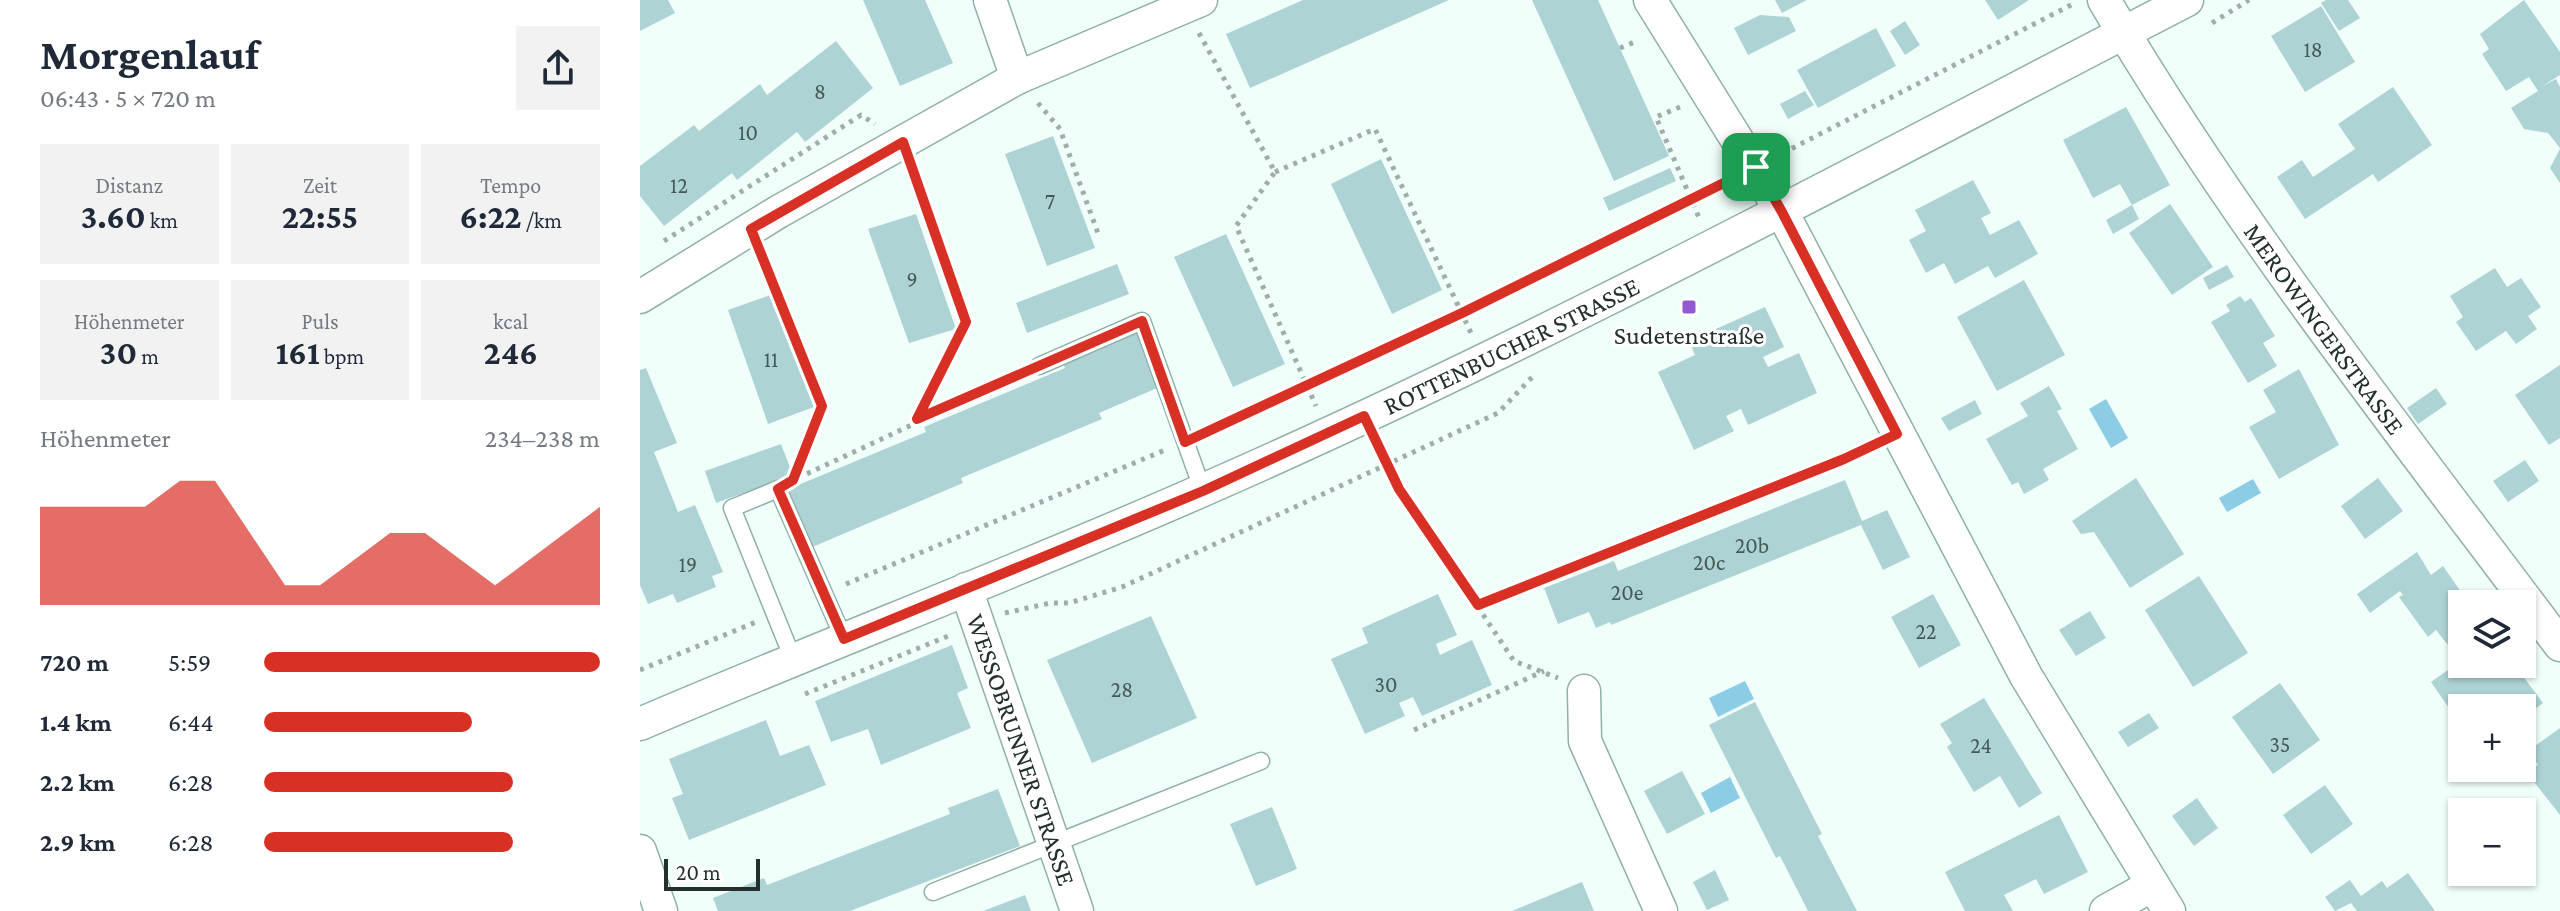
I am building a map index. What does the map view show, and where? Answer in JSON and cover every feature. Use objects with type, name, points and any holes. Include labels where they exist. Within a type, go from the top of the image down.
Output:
[{"type":"street","points":[[990,0],[1017,78]]},
{"type":"street","points":[[1650,0],[1782,212],[2026,676],[2160,898],[2106,911]]},
{"type":"street","name":"ROTTENBUCHER STRASSE","points":[[640,724],[1203,491],[1364,416],[1782,212],[2187,0]]},
{"type":"street","name":"MEROWINGERSTRASSE","points":[[2090,2],[2124,33],[2305,306],[2560,645]]},
{"type":"street","points":[[640,297],[751,229],[1017,78],[1193,4]]},
{"type":"street","name":"WESSOBRUNNER STRASSE","points":[[966,589],[1077,911]]},
{"type":"street","points":[[1584,691],[1585,741],[1661,911]]},
{"type":"street","points":[[640,851],[661,911]]},
{"type":"lane","points":[[1039,366],[1142,321],[1203,491]]},
{"type":"lane","points":[[793,659],[732,508],[778,489],[844,639]]},
{"type":"lane","points":[[933,892],[1261,761]]},
{"type":"path","points":[[824,593],[1185,442],[1307,387],[1692,201],[2090,2]]},
{"type":"path","points":[[1193,4],[1275,172]]},
{"type":"path","points":[[1017,78],[1060,129],[1099,236]]},
{"type":"path","points":[[1656,117],[1711,247]]},
{"type":"path","points":[[1327,433],[1236,226],[1275,172],[1375,129],[1483,359]]},
{"type":"path","points":[[903,142],[966,322],[917,419]]},
{"type":"path","points":[[751,229],[822,406],[793,480],[917,419],[1039,366]]},
{"type":"path","points":[[1364,416],[1399,489],[1514,661],[1544,671],[1584,691]]},
{"type":"path","points":[[1478,605],[1844,459],[1897,434]]},
{"type":"path","points":[[640,670],[775,614]]},
{"type":"path","points":[[1414,730],[1544,671]]},
{"type":"water","points":[[2106,399],[2128,438],[2111,448],[2089,409]]},
{"type":"water","points":[[2253,479],[2261,493],[2227,512],[2219,498]]},
{"type":"water","points":[[1745,681],[1754,699],[1718,717],[1709,698]]},
{"type":"water","points":[[1730,777],[1740,798],[1711,813],[1701,793]]},
{"type":"building","points":[[640,0],[668,0],[675,13],[640,31]]},
{"type":"building","points":[[863,0],[925,0],[953,63],[900,86]]},
{"type":"building","points":[[1303,0],[1449,0],[1250,88],[1226,34]]},
{"type":"building","points":[[1532,0],[1598,0],[1669,156],[1614,181]]},
{"type":"building","points":[[1775,0],[1807,0],[1782,13]]},
{"type":"building","points":[[1985,0],[2029,0],[1998,20]]},
{"type":"building","points":[[2326,0],[2348,0],[2360,18],[2339,31],[2321,3]]},
{"type":"building","points":[[2524,0],[2560,52],[2560,75],[2541,87],[2556,79],[2560,87],[2560,148],[2548,133],[2524,129],[2511,108],[2538,91],[2529,77],[2506,91],[2482,54],[2489,49],[2480,34]]},
{"type":"building","points":[[2321,6],[2355,62],[2305,92],[2271,36]]},
{"type":"building","points":[[1760,15],[1789,17],[1796,31],[1748,55],[1734,28]]},
{"type":"building","points":[[1905,21],[1920,45],[1905,55],[1890,31]]},
{"type":"building","points":[[1876,28],[1896,66],[1818,108],[1797,70]]},
{"type":"building","points":[[836,41],[873,88],[805,142],[797,132],[737,180],[732,173],[664,226],[640,196],[640,166],[694,125],[699,131],[760,84],[767,95]]},
{"type":"building","points":[[2393,87],[2432,145],[2378,182],[2373,174],[2305,219],[2277,177],[2302,160],[2313,177],[2355,149],[2338,124]]},
{"type":"building","points":[[1805,91],[1814,105],[1788,119],[1780,104]]},
{"type":"building","points":[[2126,107],[2170,185],[2132,205],[2120,184],[2093,198],[2063,140]]},
{"type":"building","points":[[1053,136],[1095,248],[1047,266],[1005,154]]},
{"type":"building","points":[[2560,149],[2560,183],[2550,168]]},
{"type":"building","points":[[1381,159],[1442,290],[1392,314],[1331,184]]},
{"type":"building","points":[[1670,168],[1676,181],[1609,211],[1603,198]]},
{"type":"building","points":[[1973,180],[1991,213],[1981,218],[1990,235],[2019,220],[2038,254],[1995,278],[1988,266],[1955,284],[1944,263],[1926,273],[1909,240],[1926,231],[1915,210]]},
{"type":"building","points":[[2170,204],[2213,267],[2172,295],[2129,233]]},
{"type":"building","points":[[2132,205],[2139,219],[2113,234],[2106,220]]},
{"type":"building","points":[[916,214],[956,329],[909,343],[868,229]]},
{"type":"building","points":[[1226,234],[1285,364],[1233,387],[1174,257]]},
{"type":"building","points":[[1117,264],[1129,294],[1027,333],[1016,303]]},
{"type":"building","points":[[2227,265],[2234,277],[2209,290],[2203,278]]},
{"type":"building","points":[[2495,268],[2507,287],[2521,278],[2541,307],[2528,316],[2537,329],[2516,344],[2506,331],[2476,351],[2456,322],[2463,317],[2450,296]]},
{"type":"building","points":[[2024,280],[2065,355],[1997,391],[1957,317]]},
{"type":"building","points":[[773,294],[814,407],[768,424],[728,310]]},
{"type":"building","points":[[2240,296],[2245,302],[2251,298],[2275,336],[2263,343],[2277,366],[2248,383],[2211,322],[2230,311],[2226,305]]},
{"type":"building","points":[[1765,307],[1784,347],[1763,357],[1768,367],[1799,353],[1817,393],[1748,425],[1741,409],[1726,416],[1734,431],[1694,450],[1658,372],[1695,355],[1689,341]]},
{"type":"building","points":[[1138,331],[1162,386],[1099,413],[1102,419],[961,478],[963,483],[810,548],[786,490],[926,432],[924,427],[1065,368],[1063,363]]},
{"type":"building","points":[[2560,365],[2560,438],[2549,445],[2515,395]]},
{"type":"building","points":[[646,368],[677,443],[654,452],[678,512],[695,505],[723,572],[712,576],[716,587],[677,603],[673,594],[648,604],[640,585],[640,370]]},
{"type":"building","points":[[2299,369],[2339,445],[2279,479],[2249,427],[2276,412],[2263,390]]},
{"type":"building","points":[[2049,386],[2062,409],[2057,411],[2078,449],[2043,469],[2049,480],[2024,494],[2018,482],[2012,485],[1986,439],[2028,416],[2020,403]]},
{"type":"building","points":[[2436,388],[2447,404],[2418,424],[2407,408]]},
{"type":"building","points":[[1975,400],[1982,414],[1949,431],[1941,418]]},
{"type":"building","points":[[781,444],[793,475],[716,503],[705,471]]},
{"type":"building","points":[[2525,460],[2539,481],[2508,502],[2493,481]]},
{"type":"building","points":[[2136,478],[2184,554],[2130,588],[2094,532],[2081,534],[2072,521]]},
{"type":"building","points":[[2378,478],[2403,511],[2365,539],[2341,506]]},
{"type":"building","points":[[1845,480],[1862,521],[1887,510],[1910,557],[1883,570],[1861,525],[1611,625],[1610,622],[1596,628],[1589,612],[1558,624],[1544,588],[1614,561],[1618,571]]},
{"type":"building","points":[[2417,552],[2431,575],[2443,566],[2460,590],[2448,590],[2448,645],[2436,630],[2428,637],[2399,597],[2403,595],[2400,591],[2370,613],[2357,594]]},
{"type":"building","points":[[2199,576],[2248,653],[2193,687],[2145,610]]},
{"type":"building","points":[[1438,594],[1457,635],[1436,644],[1440,655],[1472,640],[1492,685],[1422,716],[1413,697],[1399,703],[1405,716],[1365,734],[1331,659],[1368,643],[1362,628]]},
{"type":"building","points":[[1933,594],[1961,645],[1919,668],[1891,617]]},
{"type":"building","points":[[2090,611],[2106,638],[2076,656],[2059,630]]},
{"type":"building","points":[[1151,616],[1197,718],[1092,763],[1047,660]]},
{"type":"building","points":[[952,645],[968,688],[957,693],[971,728],[881,765],[868,729],[831,742],[815,701]]},
{"type":"building","points":[[2448,670],[2448,678],[2524,678],[2543,703],[2536,708],[2536,694],[2448,694],[2448,707],[2431,682]]},
{"type":"building","points":[[2280,683],[2320,740],[2273,774],[2232,717]]},
{"type":"building","points":[[1984,698],[2042,793],[2019,808],[2000,776],[1974,792],[1947,747],[1952,743],[1940,724]]},
{"type":"building","points":[[1755,702],[1857,911],[1808,911],[1780,856],[1776,858],[1709,725]]},
{"type":"building","points":[[2149,713],[2159,728],[2128,747],[2118,732]]},
{"type":"building","points":[[766,720],[780,756],[809,745],[826,785],[689,840],[672,798],[683,794],[669,759]]},
{"type":"building","points":[[2560,728],[2560,815],[2534,782],[2538,765],[2536,745]]},
{"type":"building","points":[[1682,771],[1705,814],[1667,834],[1644,791]]},
{"type":"building","points":[[2325,785],[2353,824],[2311,854],[2283,815]]},
{"type":"building","points":[[998,789],[1020,846],[850,911],[718,911],[713,898],[764,878],[767,885],[950,814],[948,808]]},
{"type":"building","points":[[2197,798],[2218,828],[2194,846],[2172,816]]},
{"type":"building","points":[[1272,807],[1297,869],[1256,886],[1230,824]]},
{"type":"building","points":[[2059,815],[2088,872],[2044,894],[2036,879],[2004,895],[2013,911],[1965,911],[1945,872]]},
{"type":"building","points":[[1715,870],[1729,900],[1707,910],[1693,882]]},
{"type":"building","points":[[2408,873],[2435,911],[2357,911],[2351,903],[2335,911],[2325,897],[2350,880],[2361,896],[2382,881],[2387,888]]},
{"type":"building","points":[[1582,882],[1594,911],[1512,911]]},
{"type":"building","points":[[1025,895],[1031,911],[983,911]]},
{"type":"place","name":"Sudetenstraße","points":[[1689,307]]},
{"type":"route","points":[[903,142],[966,322],[917,419],[1142,321],[1185,442],[1462,313],[1756,167],[1897,434],[1844,459],[1478,605],[1399,489],[1364,416],[1203,491],[844,639],[778,489],[793,480],[822,406],[751,229],[903,142]]}]
